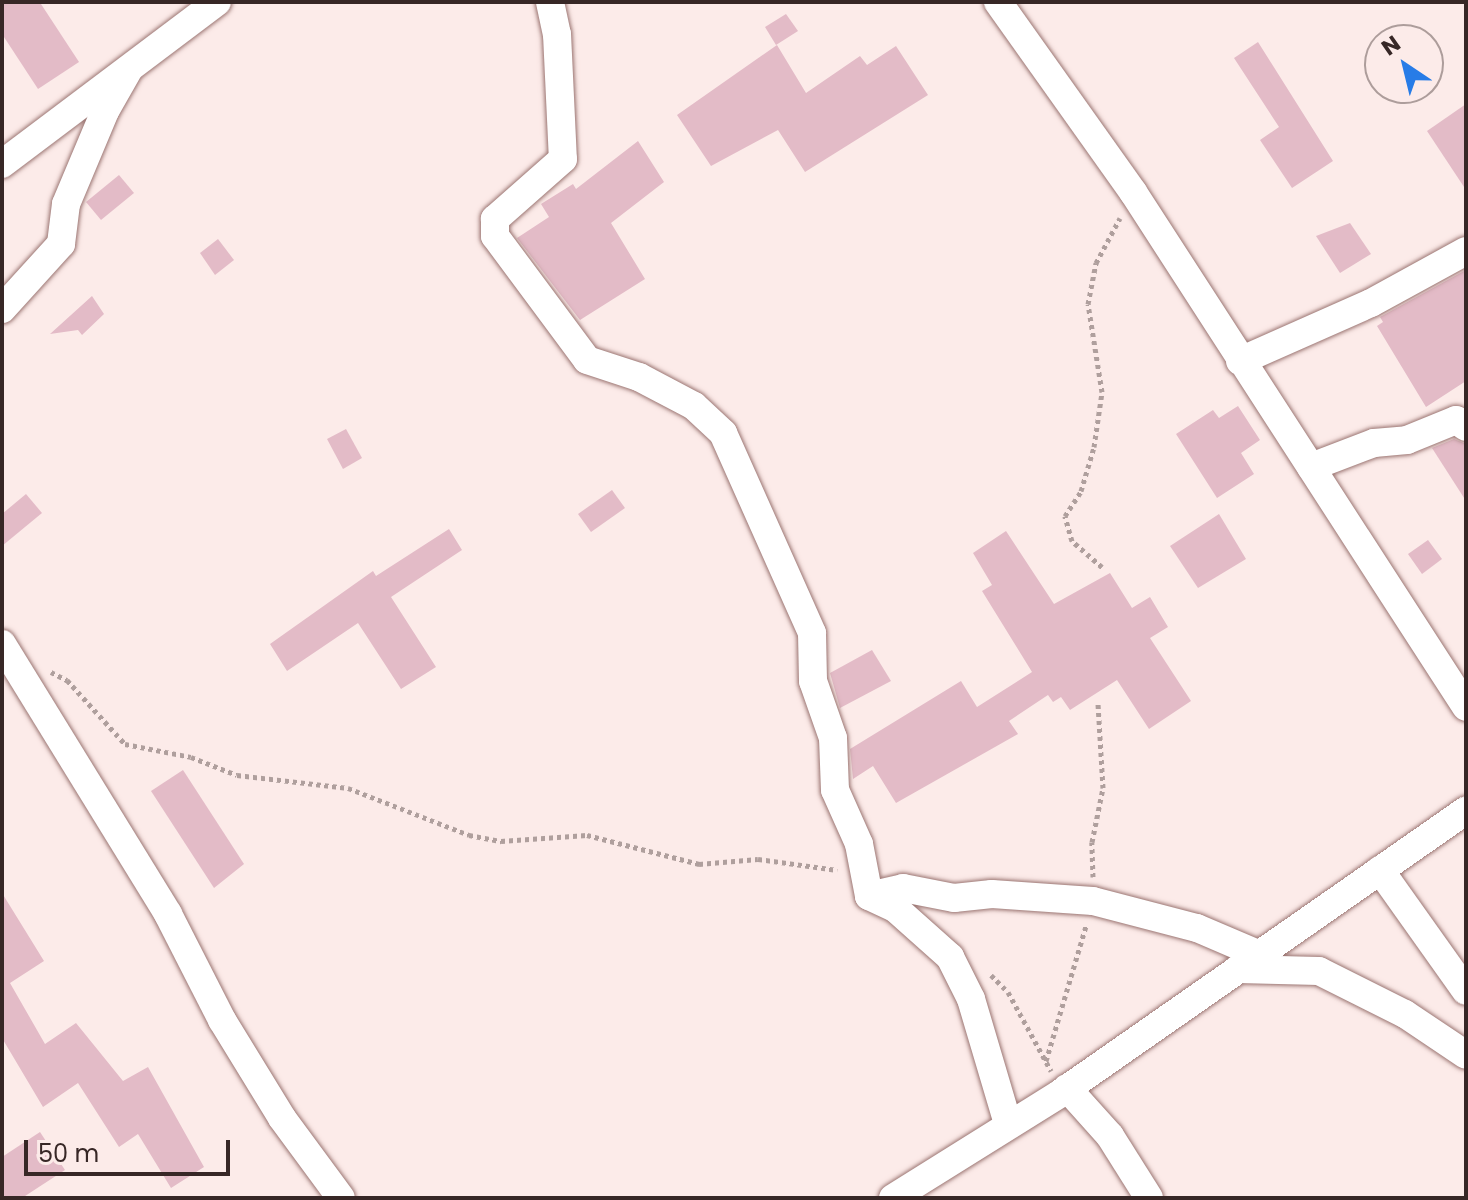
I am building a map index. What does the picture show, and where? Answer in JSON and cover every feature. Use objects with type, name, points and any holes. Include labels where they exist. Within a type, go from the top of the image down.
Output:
[{"type":"street","points":[[2,164],[217,2]]},
{"type":"street","points":[[550,2],[557,34],[563,159],[495,219],[495,236],[587,360],[639,377],[694,406],[723,433],[812,633],[813,681],[833,738],[835,790],[859,844],[869,896]]},
{"type":"street","points":[[998,2],[1133,192],[1466,707]]},
{"type":"street","points":[[2,309],[61,244],[66,204],[105,111],[129,69]]},
{"type":"street","points":[[1240,361],[1371,303],[1466,251]]},
{"type":"street","points":[[1311,467],[1374,443],[1407,440],[1456,420],[1466,427]]},
{"type":"street","points":[[2,644],[168,914],[222,1020],[282,1118],[341,1198]]},
{"type":"street","points":[[893,1198],[1064,1090],[1466,810]]},
{"type":"street","points":[[1380,870],[1466,991]]},
{"type":"street","points":[[869,896],[903,888],[954,898],[992,894],[1093,901],[1197,928],[1249,962],[1319,971],[1405,1014],[1466,1055]]},
{"type":"street","points":[[869,896],[895,908],[950,957],[971,999],[1008,1124]]},
{"type":"street","points":[[1064,1090],[1110,1136],[1149,1198]]},
{"type":"path","points":[[1102,567],[1072,541],[1065,516],[1081,491],[1094,447],[1102,392],[1088,304],[1096,263],[1133,192]]},
{"type":"path","points":[[46,670],[67,680],[125,744],[191,757],[218,771],[348,788],[435,824],[501,841],[587,835],[699,864],[758,859],[841,871],[869,896]]},
{"type":"path","points":[[982,966],[1008,992],[1064,1090]]},
{"type":"building","points":[[2,2],[41,4],[79,62],[38,89],[2,34]]},
{"type":"building","points":[[786,14],[798,31],[776,45],[765,27]]},
{"type":"building","points":[[1258,42],[1333,161],[1292,188],[1260,140],[1279,127],[1234,58]]},
{"type":"building","points":[[777,45],[806,93],[860,56],[867,65],[896,46],[928,95],[805,172],[778,130],[711,166],[677,115]]},
{"type":"building","points":[[1466,104],[1466,190],[1427,131]]},
{"type":"building","points":[[638,141],[664,182],[611,223],[645,279],[580,320],[517,238],[549,217],[541,204],[573,184],[576,189]]},
{"type":"building","points":[[119,175],[134,193],[101,220],[86,202]]},
{"type":"building","points":[[1350,223],[1371,254],[1340,273],[1316,236]]},
{"type":"building","points":[[218,239],[234,260],[215,275],[200,253]]},
{"type":"building","points":[[1466,270],[1466,381],[1426,407],[1377,326],[1383,322],[1380,317]]},
{"type":"building","points":[[92,296],[104,314],[82,335],[78,330],[50,334]]},
{"type":"building","points":[[1238,406],[1260,440],[1241,453],[1254,474],[1217,498],[1176,434],[1213,410],[1219,418]]},
{"type":"building","points":[[346,429],[362,458],[343,469],[327,439]]},
{"type":"building","points":[[1454,439],[1466,444],[1466,501],[1432,448]]},
{"type":"building","points":[[612,490],[625,508],[591,532],[578,514]]},
{"type":"building","points":[[26,494],[42,513],[2,546],[2,514]]},
{"type":"building","points":[[1219,514],[1246,559],[1198,588],[1170,546]]},
{"type":"building","points":[[449,529],[462,550],[391,597],[436,667],[401,689],[358,623],[287,671],[270,644],[373,571],[376,576]]},
{"type":"building","points":[[1006,531],[1054,604],[1110,573],[1132,608],[1150,597],[1168,627],[1150,638],[1191,701],[1149,729],[1117,680],[1070,710],[1061,697],[1053,702],[1048,695],[1009,721],[1018,734],[896,803],[873,766],[853,779],[850,749],[961,681],[977,707],[1032,672],[982,591],[992,585],[973,553]]},
{"type":"building","points":[[1428,540],[1442,559],[1422,574],[1408,554]]},
{"type":"building","points":[[872,650],[891,681],[840,708],[830,673]]},
{"type":"building","points":[[183,770],[244,864],[214,888],[151,791]]},
{"type":"building","points":[[2,893],[44,961],[10,983],[45,1044],[76,1023],[123,1081],[148,1067],[204,1167],[171,1188],[138,1134],[119,1147],[78,1083],[43,1107],[2,1038]]},
{"type":"building","points":[[40,1132],[65,1170],[22,1198],[2,1198],[2,1157]]}]
